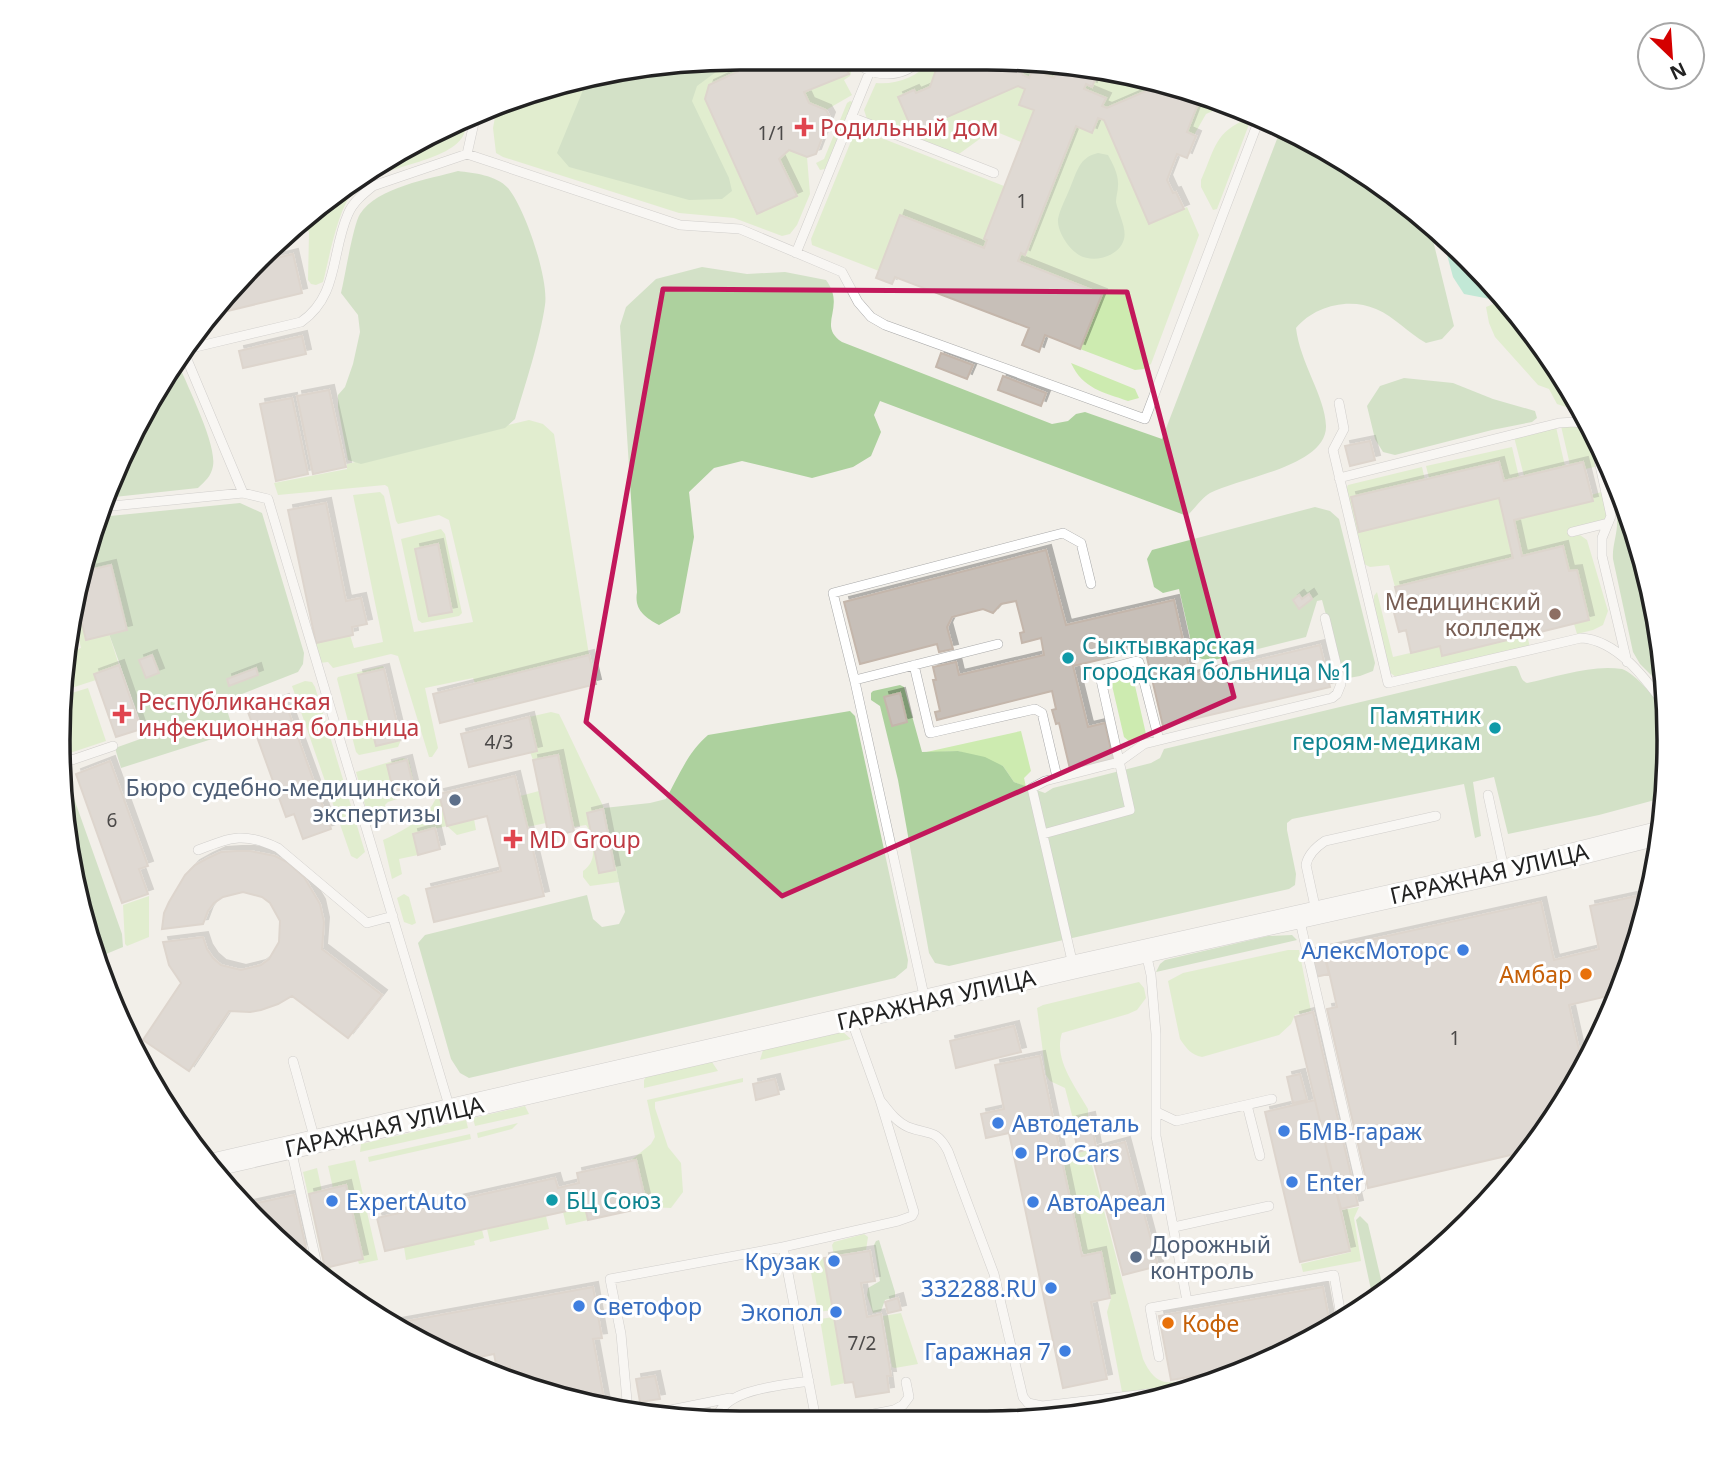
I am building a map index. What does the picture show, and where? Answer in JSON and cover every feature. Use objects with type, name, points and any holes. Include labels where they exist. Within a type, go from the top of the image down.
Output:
[{"type":"street","name":"ГАРАЖНАЯ УЛИЦА","points":[[220,1163],[1145,951],[1649,842]]},
{"type":"lane","points":[[796,253],[870,71],[896,74],[906,70]]},
{"type":"lane","points":[[851,117],[994,173]]},
{"type":"lane","points":[[467,155],[473,126]]},
{"type":"lane","points":[[199,346],[301,322],[319,307],[324,299],[348,214],[360,196],[373,186],[467,155],[680,225],[740,229],[842,272],[858,302],[871,317],[885,325],[1145,419],[1256,127]]},
{"type":"lane","points":[[188,361],[243,493]]},
{"type":"lane","points":[[1339,403],[1345,429],[1333,450],[1388,683],[1581,638],[1600,641],[1615,650],[1655,693]]},
{"type":"lane","points":[[1339,478],[1559,423],[1576,422]]},
{"type":"lane","points":[[1602,476],[1611,516],[1602,538],[1602,556],[1627,663]]},
{"type":"lane","points":[[113,506],[243,493],[268,499],[450,1111]]},
{"type":"lane","points":[[1572,532],[1608,523]]},
{"type":"lane","points":[[926,1002],[855,680],[833,593],[1063,533],[1081,542],[1091,584]]},
{"type":"lane","points":[[1074,967],[1032,788],[1045,780],[1119,762],[1144,744],[1332,698],[1341,684],[1325,618]]},
{"type":"lane","points":[[855,680],[998,644]]},
{"type":"lane","points":[[1043,834],[1127,813],[1130,807],[1099,671],[1139,662],[1159,740]]},
{"type":"lane","points":[[914,665],[930,733],[1035,709],[1042,713],[1057,778]]},
{"type":"lane","points":[[70,760],[113,746]]},
{"type":"lane","points":[[1488,794],[1505,871]]},
{"type":"lane","points":[[1361,1187],[1308,915],[1307,859],[1325,841],[1436,816]]},
{"type":"lane","points":[[198,850],[231,837],[241,836],[267,843],[278,848],[367,923],[393,916]]},
{"type":"lane","points":[[1145,951],[1151,975],[1156,1034],[1156,1136],[1187,1301]]},
{"type":"lane","points":[[627,1401],[621,1334],[610,1279],[783,1247],[912,1216],[912,1204],[880,1100],[851,1019]]},
{"type":"lane","points":[[293,1061],[316,1141]]},
{"type":"lane","points":[[1157,1112],[1176,1121],[1272,1099]]},
{"type":"lane","points":[[880,1100],[894,1118],[908,1127],[941,1138],[948,1151],[994,1274],[1023,1396],[1028,1403],[1042,1406],[1122,1397]]},
{"type":"lane","points":[[1247,1105],[1260,1156]]},
{"type":"lane","points":[[291,1147],[316,1259]]},
{"type":"lane","points":[[1174,1227],[1269,1206]]},
{"type":"lane","points":[[783,1247],[817,1411]]},
{"type":"lane","points":[[1159,1357],[1150,1308],[1334,1275],[1340,1310]]},
{"type":"lane","points":[[683,1408],[809,1381]]},
{"type":"lane","points":[[888,1411],[903,1405],[909,1397],[906,1382]]},
{"type":"lane","points":[[719,1411],[732,1398]]},
{"type":"highlighted area","points":[[663,289],[1127,292],[1234,697],[782,896],[586,722]]},
{"type":"green space","points":[[741,70],[709,85],[705,99],[756,214],[796,196],[779,159],[789,150],[807,157],[810,194],[797,225],[790,234],[782,236],[734,218],[679,213],[503,157],[496,153],[493,128],[495,117],[567,93],[653,76]]},
{"type":"green space","points":[[847,70],[851,73],[844,80],[852,95],[826,110],[809,103],[804,92],[849,74]]},
{"type":"green space","points":[[936,70],[930,87],[898,97],[1018,86],[1025,89],[1019,105],[1034,110],[1021,142],[992,130],[959,154],[867,119],[864,110],[876,83],[906,79],[919,71]]},
{"type":"green space","points":[[718,71],[697,86],[692,101],[729,178],[732,191],[722,199],[689,200],[569,167],[557,153],[583,89],[653,76]]},
{"type":"green space","points":[[1021,71],[1032,71],[1029,78]]},
{"type":"green space","points":[[1038,72],[1056,74],[1054,78]]},
{"type":"green space","points":[[1095,79],[1148,90],[1107,108],[1102,106],[1105,98],[1084,89],[1086,84],[1092,87]]},
{"type":"green space","points":[[850,101],[853,102],[825,169],[820,170],[816,163],[824,159]]},
{"type":"green space","points":[[1197,106],[1214,110],[1206,114],[1194,135],[1187,132]]},
{"type":"green space","points":[[1098,118],[1104,120],[1149,223],[1187,207],[1199,235],[1151,364],[1144,369],[1135,370],[1080,349],[1102,294],[1018,261],[1021,253],[1026,255],[1076,126],[1092,133]]},
{"type":"green space","points":[[1242,121],[1249,124],[1217,209],[1213,210],[1201,187],[1201,180],[1217,143]]},
{"type":"green space","points":[[465,130],[457,143],[431,157],[385,172]]},
{"type":"green space","points":[[861,130],[1004,186],[984,239],[987,240],[984,248],[901,215],[879,271],[812,245],[811,239],[854,134]]},
{"type":"green space","points":[[1278,137],[1359,183],[1433,240],[1454,326],[1442,339],[1426,343],[1383,312],[1366,305],[1333,306],[1303,320],[1296,328],[1298,341],[1325,415],[1326,426],[1322,440],[1297,461],[1210,493],[1187,516],[880,401],[874,415],[881,432],[871,456],[853,467],[812,478],[742,461],[714,468],[689,492],[694,537],[680,613],[659,625],[649,619],[637,604],[620,326],[626,307],[656,279],[702,267],[747,274],[785,272],[826,280],[834,299],[831,329],[842,342],[1052,424],[1068,421],[1076,414],[1085,412],[1162,439]]},
{"type":"green space","points":[[1098,153],[1108,155],[1117,174],[1116,202],[1125,235],[1122,245],[1112,254],[1092,259],[1079,255],[1068,244],[1059,229],[1058,219],[1080,166],[1087,158]]},
{"type":"green space","points":[[458,171],[491,177],[508,188],[522,211],[540,262],[545,293],[543,319],[515,419],[505,428],[361,464],[348,460],[338,395],[345,387],[360,332],[358,315],[341,293],[357,220],[368,205],[391,191]]},
{"type":"green space","points":[[350,196],[340,217],[323,282],[316,285],[308,280],[309,232],[307,229]]},
{"type":"green space","points":[[1446,252],[1492,299],[1464,294],[1453,277]]},
{"type":"green space","points":[[1495,303],[1544,368],[1569,408],[1557,404],[1549,389],[1538,385],[1495,337],[1486,307]]},
{"type":"green space","points":[[1071,363],[1135,389],[1139,398],[1128,401],[1102,392],[1081,379]]},
{"type":"green space","points":[[181,371],[199,412],[213,456],[211,473],[198,488],[116,497],[139,444]]},
{"type":"green space","points":[[1404,378],[1453,383],[1493,399],[1535,411],[1537,418],[1532,422],[1395,455],[1383,452],[1375,439],[1367,406],[1380,386]]},
{"type":"green space","points":[[529,420],[543,424],[554,434],[589,655],[475,683],[473,678],[425,688],[438,748],[432,757],[429,757],[398,656],[391,654],[333,668],[328,662],[320,663],[316,643],[350,635],[354,648],[383,642],[353,495],[380,492],[384,496],[414,632],[473,622],[449,520],[439,515],[398,524],[388,487],[385,485],[278,495],[274,483],[347,469],[347,464]]},
{"type":"green space","points":[[1561,426],[1579,428],[1598,466],[1585,469],[1583,462],[1570,465]]},
{"type":"green space","points":[[1556,427],[1565,466],[1524,476],[1514,437]]},
{"type":"green space","points":[[1512,447],[1519,477],[1504,481],[1499,462],[1429,478],[1426,466]]},
{"type":"green space","points":[[1422,467],[1425,480],[1351,498],[1359,532],[1499,498],[1513,558],[1395,587],[1389,565],[1370,567],[1362,563],[1345,491],[1348,485]]},
{"type":"green space","points":[[1605,491],[1607,518],[1603,522],[1568,530],[1570,537],[1580,535],[1587,540],[1608,611],[1603,625],[1577,634],[1574,624],[1589,620],[1569,571],[1563,546],[1522,556],[1514,520],[1592,501],[1591,495]]},
{"type":"green space","points":[[240,503],[262,513],[304,653],[303,664],[298,672],[224,701],[234,732],[121,768],[115,748],[146,737],[109,634],[127,630],[111,565],[92,569],[109,516]]},
{"type":"green space","points":[[1315,507],[1330,511],[1339,519],[1375,663],[1373,671],[1343,679],[1322,600],[1317,601],[1306,637],[1214,660],[1194,655],[1179,589],[1163,593],[1154,587],[1147,559],[1152,550]]},
{"type":"green space","points":[[1616,511],[1634,567],[1644,610],[1654,678],[1633,652],[1613,559]]},
{"type":"green space","points":[[441,529],[445,534],[462,613],[459,616],[422,623],[418,620],[401,539]]},
{"type":"green space","points":[[1377,592],[1393,657],[1440,646],[1443,656],[1527,635],[1530,647],[1396,677],[1389,672],[1374,606]]},
{"type":"green space","points":[[81,620],[86,640],[109,634],[119,665],[95,674],[96,680],[72,688],[77,649],[81,648],[78,638]]},
{"type":"green space","points":[[383,666],[384,669],[359,676],[376,746],[401,740],[398,747],[359,755],[337,679]]},
{"type":"green space","points":[[1511,666],[1516,666],[1527,683],[1599,668],[1622,669],[1640,682],[1656,701],[1654,800],[1508,834],[1494,777],[1473,782],[1481,836],[1475,838],[1464,784],[1292,819],[1287,823],[1287,830],[1296,874],[1295,885],[1289,889],[949,966],[935,963],[929,953],[898,780],[880,706],[871,700],[873,691],[900,685],[904,687],[922,752],[958,751],[985,757],[1003,766],[1014,782],[1045,793],[1053,788],[1151,763],[1160,758],[1164,749]]},
{"type":"green space","points":[[1125,670],[1133,677],[1146,734],[1142,740],[1131,743],[1124,737],[1111,681],[1114,673]]},
{"type":"green space","points":[[305,681],[312,682],[315,687],[365,852],[357,859],[351,856],[292,686]]},
{"type":"green space","points":[[88,688],[106,741],[70,753],[70,740],[71,693]]},
{"type":"green space","points":[[850,711],[855,716],[908,960],[907,968],[895,978],[469,1078],[460,1073],[451,1059],[418,943],[425,935],[587,895],[593,919],[602,927],[619,924],[625,912],[604,808],[666,799],[689,757],[708,735]]},
{"type":"green space","points":[[551,712],[559,714],[604,808],[619,882],[590,886],[583,877],[583,871],[593,857],[592,846],[586,825],[573,827],[558,755],[533,760],[530,752],[537,750],[529,717]]},
{"type":"green space","points":[[1021,731],[1031,771],[1024,778],[1026,787],[1014,782],[1003,766],[958,751],[922,753]]},
{"type":"green space","points":[[403,758],[409,760],[416,793],[388,802],[381,823],[372,823],[356,772]]},
{"type":"green space","points":[[539,791],[546,823],[527,827],[520,796]]},
{"type":"green space","points":[[72,793],[122,934],[123,947],[105,954],[83,871]]},
{"type":"green space","points":[[439,794],[447,826],[413,834],[418,855],[399,859],[402,874],[392,879],[383,840],[420,818]]},
{"type":"green space","points":[[474,819],[476,830],[457,835],[447,826]]},
{"type":"green space","points":[[404,894],[409,897],[416,923],[412,925],[404,922],[397,898]]},
{"type":"green space","points":[[149,896],[149,937],[127,946],[123,905]]},
{"type":"green space","points":[[1292,935],[1297,940],[1156,972],[1165,960],[1268,936]]},
{"type":"green space","points":[[1288,950],[1299,950],[1311,1011],[1295,1015],[1291,1024],[1279,1035],[1202,1057],[1189,1051],[1180,1039],[1168,981],[1183,973]]},
{"type":"green space","points":[[1139,982],[1144,988],[1146,998],[1137,1010],[1062,1033],[1060,1043],[1063,1063],[1088,1109],[1088,1117],[1073,1119],[1065,1088],[1050,1081],[1046,1075],[1037,1008]]},
{"type":"green space","points":[[843,1032],[851,1039],[760,1060],[763,1050]]},
{"type":"green space","points":[[712,1062],[718,1071],[644,1088],[646,1077]]},
{"type":"green space","points":[[743,1078],[743,1082],[655,1102],[668,1147],[681,1163],[683,1192],[671,1208],[647,1207],[636,1160],[629,1162],[651,1144],[655,1137],[647,1100]]},
{"type":"green space","points":[[525,1106],[529,1114],[475,1126],[473,1118]]},
{"type":"green space","points":[[466,1120],[468,1128],[360,1152],[361,1144]]},
{"type":"green space","points":[[518,1123],[512,1129],[478,1138],[477,1133]]},
{"type":"green space","points":[[470,1134],[471,1139],[369,1162],[368,1157]]},
{"type":"green space","points":[[1088,1150],[1143,1359],[1158,1379],[1169,1382],[1183,1381],[1142,1392],[1122,1392],[1107,1312],[1111,1298],[1101,1252],[1084,1254],[1082,1251],[1063,1161],[1066,1156]]},
{"type":"green space","points":[[355,1160],[378,1260],[359,1264],[358,1261],[363,1259],[346,1186],[333,1188],[328,1166]]},
{"type":"green space","points":[[317,1168],[322,1191],[309,1194],[325,1266],[324,1265],[303,1172]]},
{"type":"green space","points":[[585,1207],[588,1220],[566,1225],[563,1212]]},
{"type":"green space","points":[[1359,1207],[1354,1218],[1361,1261],[1303,1272],[1301,1264],[1351,1252],[1342,1210]]},
{"type":"green space","points":[[546,1216],[549,1229],[490,1242],[487,1229]]},
{"type":"green space","points":[[1360,1216],[1368,1224],[1382,1282],[1371,1289],[1356,1220]]},
{"type":"green space","points":[[482,1230],[484,1238],[474,1241],[475,1245],[406,1260],[404,1247]]},
{"type":"green space","points":[[864,1234],[868,1237],[866,1250],[834,1256],[834,1242]]},
{"type":"green space","points":[[879,1240],[895,1297],[885,1300],[881,1311],[873,1313],[867,1295],[868,1288],[880,1281],[874,1245]]},
{"type":"green space","points":[[824,1258],[833,1310],[818,1312],[809,1261]]},
{"type":"green space","points":[[901,1313],[918,1364],[895,1368],[892,1367],[883,1316]]},
{"type":"green space","points":[[834,1317],[845,1383],[831,1386],[820,1319]]},
{"type":"building","points":[[741,70],[847,70],[849,74],[804,92],[809,103],[826,110],[830,117],[816,154],[807,157],[789,150],[779,159],[797,196],[757,214],[705,99],[709,85]]},
{"type":"building","points":[[936,70],[1021,71],[1029,78],[1032,71],[1054,78],[1056,74],[1095,79],[1092,87],[1086,84],[1084,89],[1106,98],[1102,106],[1107,108],[1148,90],[1199,105],[1187,132],[1196,136],[1187,158],[1177,154],[1167,180],[1184,209],[1149,224],[1104,120],[1098,118],[1092,133],[1076,126],[1025,255],[1021,253],[1018,261],[1102,294],[1080,349],[1045,335],[1039,352],[1022,345],[1029,328],[895,277],[892,284],[876,278],[900,215],[984,248],[987,240],[984,239],[1034,110],[1019,105],[1025,89],[1018,86],[913,132],[898,97],[930,87]]},
{"type":"building","points":[[293,254],[302,293],[225,312],[236,298],[274,259]]},
{"type":"building","points":[[302,336],[306,354],[243,368],[239,351]]},
{"type":"building","points":[[941,353],[973,365],[967,379],[936,367]]},
{"type":"building","points":[[1003,376],[1046,393],[1041,406],[998,390]]},
{"type":"building","points":[[329,390],[346,467],[313,474],[297,396]]},
{"type":"building","points":[[292,398],[308,474],[276,481],[260,404]]},
{"type":"building","points":[[1370,441],[1375,460],[1350,466],[1345,446]]},
{"type":"building","points":[[1499,462],[1504,481],[1583,462],[1593,501],[1514,520],[1522,556],[1563,546],[1569,571],[1577,570],[1589,620],[1442,656],[1440,646],[1411,653],[1406,630],[1399,632],[1391,601],[1398,600],[1395,587],[1513,558],[1499,498],[1359,532],[1351,497]]},
{"type":"building","points":[[326,503],[346,601],[361,598],[367,624],[352,627],[353,635],[316,643],[288,510]]},
{"type":"building","points":[[438,544],[452,612],[429,616],[415,549]]},
{"type":"building","name":"Сыктывкарская городская больница №1","points":[[1046,550],[1066,625],[1174,600],[1191,676],[1320,645],[1330,687],[1163,726],[1145,649],[1073,666],[1088,727],[1105,723],[1113,759],[1070,769],[1059,723],[1056,724],[1052,710],[1056,709],[1052,691],[937,720],[935,712],[940,711],[933,667],[956,662],[959,675],[1044,655],[1041,638],[1022,643],[1020,633],[1024,632],[1016,601],[1001,604],[993,613],[983,609],[952,617],[947,627],[953,649],[939,652],[937,644],[860,664],[844,602]]},
{"type":"building","points":[[111,565],[127,630],[86,640],[81,620],[92,569]]},
{"type":"building","points":[[1309,594],[1312,599],[1299,609],[1293,600],[1299,595],[1302,599]]},
{"type":"building","points":[[152,655],[159,673],[146,678],[139,660]]},
{"type":"building","points":[[589,655],[596,684],[440,723],[433,694]]},
{"type":"building","points":[[119,665],[141,729],[116,737],[94,674]]},
{"type":"building","points":[[256,668],[258,675],[229,686],[227,679]]},
{"type":"building","points":[[384,669],[401,740],[376,746],[358,675]]},
{"type":"building","points":[[900,693],[907,722],[892,726],[884,697]]},
{"type":"building","points":[[284,699],[331,829],[303,839],[294,814],[286,817],[248,712]]},
{"type":"building","points":[[529,717],[537,751],[469,767],[461,734]]},
{"type":"building","points":[[558,755],[574,831],[549,837],[533,760]]},
{"type":"building","points":[[407,760],[415,793],[395,798],[387,765]]},
{"type":"building","points":[[110,761],[148,866],[139,869],[148,894],[122,903],[76,774]]},
{"type":"building","points":[[515,776],[544,896],[434,922],[426,889],[501,871],[487,816],[447,826],[439,794]]},
{"type":"building","points":[[603,809],[615,870],[599,873],[587,813]]},
{"type":"building","points":[[435,828],[440,849],[418,855],[413,834]]},
{"type":"building","points":[[250,851],[275,856],[287,862],[304,877],[320,904],[324,922],[322,949],[382,995],[348,1038],[292,996],[261,1010],[229,1011],[189,1071],[143,1040],[181,983],[169,965],[163,942],[203,937],[207,949],[221,965],[241,970],[261,965],[269,959],[279,942],[280,921],[270,903],[262,897],[243,892],[223,897],[214,903],[203,924],[162,929],[164,913],[185,875],[195,865],[221,852]]},
{"type":"building","points":[[1637,896],[1638,899],[1606,996],[1569,1005],[1580,1053],[1544,1113],[1518,1149],[1514,1154],[1368,1188],[1327,1009],[1337,1007],[1324,950],[1541,902],[1554,960],[1599,949],[1590,906]]},
{"type":"building","points":[[1323,950],[1329,974],[1315,977],[1310,953]]},
{"type":"building","points":[[1313,1012],[1358,1205],[1341,1209],[1295,1017]]},
{"type":"building","points":[[1014,1026],[1021,1052],[956,1068],[950,1041]]},
{"type":"building","points":[[1040,1056],[1082,1256],[1101,1252],[1110,1298],[1091,1302],[1107,1379],[1063,1388],[1009,1133],[986,1138],[981,1114],[1004,1109],[995,1065]]},
{"type":"building","points":[[1300,1074],[1307,1100],[1293,1103],[1287,1077]]},
{"type":"building","points":[[775,1079],[779,1094],[756,1100],[753,1084]]},
{"type":"building","points":[[1315,1100],[1350,1251],[1300,1262],[1265,1112]]},
{"type":"building","points":[[1090,1117],[1096,1147],[1078,1152],[1072,1121]]},
{"type":"building","points":[[1125,1142],[1158,1266],[1123,1275],[1091,1151]]},
{"type":"building","name":"БЦ Союз","points":[[636,1160],[647,1207],[588,1220],[585,1207],[385,1251],[377,1218],[555,1178],[558,1188],[579,1183],[577,1173]]},
{"type":"building","points":[[346,1185],[363,1259],[325,1266],[309,1194]]},
{"type":"building","points":[[294,1195],[306,1248],[298,1245],[255,1203]]},
{"type":"building","points":[[870,1251],[875,1281],[861,1283],[867,1317],[881,1314],[891,1376],[887,1376],[889,1392],[856,1397],[853,1382],[845,1383],[824,1258]]},
{"type":"building","points":[[593,1287],[602,1338],[593,1339],[604,1396],[567,1388],[496,1364],[494,1354],[478,1357],[406,1321]]},
{"type":"building","points":[[1323,1287],[1329,1317],[1243,1360],[1204,1374],[1171,1380],[1159,1316]]},
{"type":"building","points":[[898,1298],[901,1310],[888,1313],[885,1302]]},
{"type":"building","points":[[655,1376],[660,1399],[640,1402],[636,1379]]},
{"type":"place","name":"Родильный дом","points":[[804,127]]},
{"type":"place","name":"Медицинский колледж","points":[[1555,614]]},
{"type":"place","name":"Сыктывкарская городская больница №1","points":[[1068,658]]},
{"type":"place","name":"Республиканская инфекционная больница","points":[[122,714]]},
{"type":"place","name":"Памятник героям-медикам","points":[[1495,728]]},
{"type":"place","name":"Бюро судебно-медицинской экспертизы","points":[[455,800]]},
{"type":"place","name":"MD Group","points":[[513,839]]},
{"type":"place","name":"АлексМоторс","points":[[1463,950]]},
{"type":"place","name":"Амбар","points":[[1586,974]]},
{"type":"place","name":"Автодеталь","points":[[998,1123]]},
{"type":"place","name":"БМВ-гараж","points":[[1284,1131]]},
{"type":"place","name":"ProCars","points":[[1021,1153]]},
{"type":"place","name":"Enter","points":[[1292,1182]]},
{"type":"place","name":"БЦ Союз","points":[[552,1200]]},
{"type":"place","name":"ExpertAuto","points":[[332,1201]]},
{"type":"place","name":"АвтоАреал","points":[[1033,1202]]},
{"type":"place","name":"Дорожный контроль","points":[[1136,1257]]},
{"type":"place","name":"Крузак","points":[[834,1261]]},
{"type":"place","name":"332288.RU","points":[[1051,1288]]},
{"type":"place","name":"Светофор","points":[[579,1306]]},
{"type":"place","name":"Экопол","points":[[836,1312]]},
{"type":"place","name":"Кофе","points":[[1168,1323]]},
{"type":"place","name":"Гаражная 7","points":[[1065,1351]]}]
